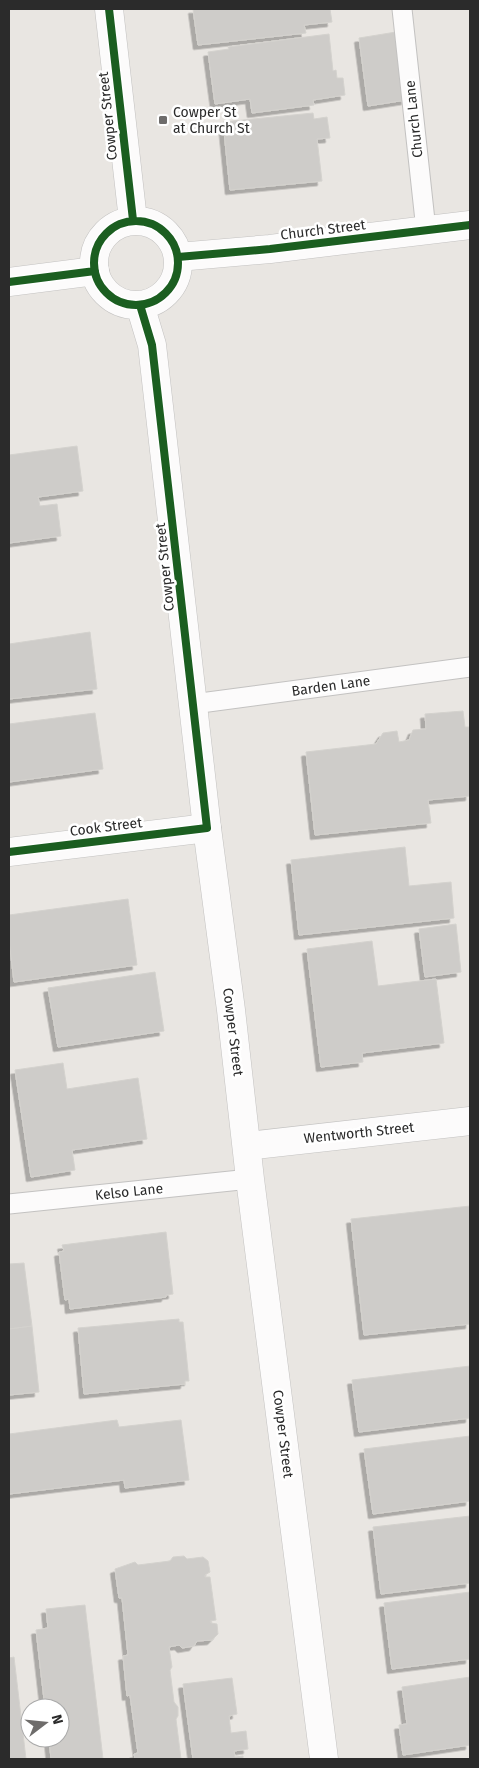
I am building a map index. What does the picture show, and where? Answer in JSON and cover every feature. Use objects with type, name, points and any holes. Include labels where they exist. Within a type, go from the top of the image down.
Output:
[{"type":"main road","name":"Cowper Street","points":[[109,9],[133,220]]},
{"type":"main road","points":[[133,220],[147,222],[160,228],[174,244],[178,257],[178,271],[169,290],[153,302],[140,305],[126,304],[113,299],[103,290],[95,272],[94,257],[98,243],[113,227],[133,220]]},
{"type":"main road","name":"Church Street","points":[[178,257],[270,249],[470,224]]},
{"type":"main road","points":[[9,282],[95,272]]},
{"type":"main road","name":"Cowper Street","points":[[140,305],[152,345],[207,828],[324,1759]]},
{"type":"main road","name":"Cook Street","points":[[9,852],[207,828]]},
{"type":"main road","name":"Wentworth Street","points":[[247,1146],[470,1121]]},
{"type":"lane","name":"Church Lane","points":[[402,9],[426,230]]},
{"type":"lane","name":"Barden Lane","points":[[193,704],[470,667]]},
{"type":"lane","name":"Kelso Lane","points":[[9,1204],[250,1179]]},
{"type":"building","points":[[193,9],[330,9],[332,22],[304,25],[306,33],[198,45]]},
{"type":"building","points":[[396,32],[406,100],[368,106],[359,38]]},
{"type":"building","points":[[329,34],[333,71],[336,70],[337,78],[343,78],[345,95],[313,100],[314,105],[252,113],[250,99],[215,104],[208,52],[229,49],[228,47]]},
{"type":"building","points":[[313,113],[314,119],[327,117],[330,138],[317,139],[322,181],[230,190],[223,122]]},
{"type":"building","points":[[77,446],[83,491],[38,497],[40,506],[57,504],[61,536],[9,543],[9,455]]},
{"type":"building","points":[[90,632],[97,689],[9,699],[9,644]]},
{"type":"building","points":[[463,711],[465,727],[470,727],[470,796],[428,800],[431,823],[315,835],[306,752],[376,744],[383,733],[397,731],[399,742],[409,740],[413,730],[426,729],[425,714]]},
{"type":"building","points":[[95,713],[103,769],[9,782],[9,724]]},
{"type":"building","points":[[405,847],[409,886],[451,882],[454,918],[299,935],[291,860]]},
{"type":"building","points":[[128,899],[137,965],[14,982],[9,940],[9,915]]},
{"type":"building","points":[[456,924],[461,972],[425,977],[419,929]]},
{"type":"building","points":[[372,941],[378,986],[436,979],[444,1043],[362,1053],[363,1062],[321,1067],[307,949]]},
{"type":"building","points":[[155,972],[164,1031],[58,1047],[48,988]]},
{"type":"building","points":[[63,1063],[67,1089],[138,1078],[147,1139],[72,1150],[75,1170],[31,1177],[15,1070]]},
{"type":"building","points":[[470,1206],[470,1324],[364,1335],[351,1219]]},
{"type":"building","points":[[166,1232],[173,1294],[166,1295],[166,1297],[70,1309],[69,1299],[65,1300],[59,1252],[64,1251],[62,1245]]},
{"type":"building","points":[[24,1263],[32,1326],[9,1329],[9,1264]]},
{"type":"building","points":[[179,1319],[179,1322],[183,1322],[189,1381],[185,1381],[185,1384],[84,1394],[78,1328]]},
{"type":"building","points":[[32,1326],[39,1392],[9,1395],[9,1329]]},
{"type":"building","points":[[470,1366],[470,1418],[359,1432],[352,1380]]},
{"type":"building","points":[[117,1420],[119,1427],[181,1420],[189,1480],[125,1488],[124,1480],[9,1494],[9,1434]]},
{"type":"building","points":[[470,1436],[470,1501],[373,1514],[364,1449]]},
{"type":"building","points":[[470,1516],[470,1583],[381,1594],[373,1527]]},
{"type":"building","points":[[184,1556],[187,1559],[203,1557],[208,1561],[210,1572],[205,1577],[210,1577],[216,1620],[210,1621],[217,1624],[218,1634],[212,1640],[197,1641],[194,1646],[182,1648],[179,1645],[169,1647],[174,1702],[178,1707],[176,1719],[181,1759],[135,1759],[134,1754],[138,1753],[130,1695],[127,1696],[123,1656],[128,1655],[122,1598],[119,1598],[115,1569],[135,1562],[138,1565],[170,1561],[173,1557]]},
{"type":"building","points":[[470,1592],[470,1659],[392,1669],[384,1603]]},
{"type":"building","points":[[85,1605],[103,1759],[51,1759],[50,1748],[70,1748],[70,1698],[44,1698],[36,1630],[48,1628],[46,1609]]},
{"type":"building","points":[[14,1657],[20,1708],[20,1748],[25,1748],[26,1759],[9,1759],[9,1658]]},
{"type":"building","points":[[470,1677],[470,1745],[403,1755],[399,1725],[407,1724],[402,1687]]},
{"type":"building","points":[[232,1678],[237,1714],[229,1716],[231,1733],[246,1731],[248,1749],[234,1751],[235,1757],[243,1756],[243,1759],[193,1759],[183,1684]]},
{"type":"cycle path","points":[[109,9],[133,220]]},
{"type":"cycle path","points":[[128,221],[144,221],[160,228],[171,239],[178,255],[178,263],[175,279],[166,293],[160,298],[144,305],[128,305],[112,298],[101,287],[94,271],[94,255],[101,239],[112,228],[128,221]]},
{"type":"cycle path","points":[[178,257],[270,249],[470,225]]},
{"type":"cycle path","points":[[9,282],[95,271]]},
{"type":"cycle path","points":[[9,852],[207,828],[152,345],[140,305]]},
{"type":"place","name":"Cowper St at Church St","points":[[163,120]]}]
